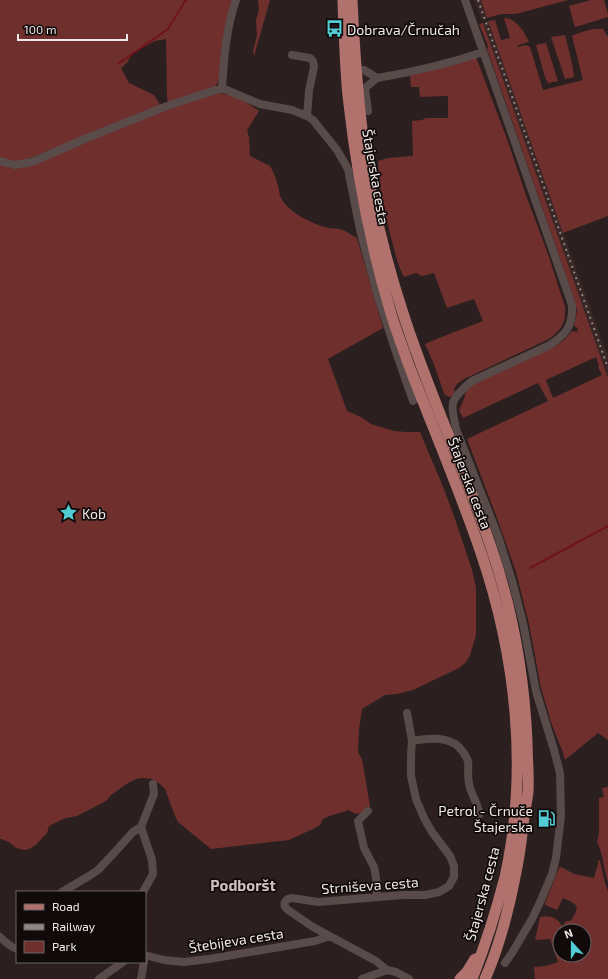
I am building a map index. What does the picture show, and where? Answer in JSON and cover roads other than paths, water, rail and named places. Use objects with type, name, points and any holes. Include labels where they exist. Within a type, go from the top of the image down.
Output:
[{"type":"main road","name":"Štajerska cesta","points":[[342,0],[348,95],[353,140],[359,180],[379,270],[398,333],[425,408],[481,552],[496,601],[506,645],[512,683],[517,767],[516,798],[510,848],[505,877],[495,915],[486,944],[472,979]]},
{"type":"main road","name":"Štajerska cesta","points":[[352,0],[355,53],[365,155],[372,198],[390,271],[415,349],[492,548],[504,587],[519,654],[524,694],[528,792],[514,883],[505,922],[492,963],[485,979]]},
{"type":"main road","points":[[460,979],[467,972],[486,944]]},
{"type":"main road","points":[[492,963],[495,979]]},
{"type":"street","points":[[222,88],[225,45],[231,15],[236,0]]},
{"type":"street","points":[[465,0],[563,276],[573,310],[573,316],[568,329],[557,340],[548,346],[472,381],[462,389],[453,402],[453,413],[456,429],[498,536],[513,584],[536,691],[560,774],[561,816],[556,858],[552,874],[542,900],[532,919],[515,949],[505,963]]},
{"type":"street","points":[[366,88],[377,78],[418,71],[483,52]]},
{"type":"street","points":[[292,55],[310,58],[313,61],[314,67],[309,91],[307,116]]},
{"type":"street","points":[[368,111],[364,70],[377,78]]},
{"type":"street","points":[[0,161],[15,165],[32,162],[167,106],[222,88],[260,104],[292,110],[307,116],[313,120],[327,138],[348,170],[360,230],[374,282],[413,401]]},
{"type":"street","name":"Strniševa cesta","points":[[407,713],[412,741],[411,776],[416,799],[424,818],[432,832],[450,856],[454,866],[454,877],[449,886],[439,892],[425,895],[403,895],[326,902],[288,898],[284,904],[285,908],[312,927],[376,961],[387,970],[396,972],[409,979]]},
{"type":"street","points":[[412,741],[428,738],[442,739],[454,743],[461,748],[468,759],[469,783],[478,806],[479,815]]},
{"type":"street","points":[[64,891],[98,870],[133,832],[141,827],[154,794],[153,784]]},
{"type":"street","points":[[368,811],[358,821],[364,848],[374,868],[377,897]]},
{"type":"street","points":[[141,827],[152,860],[152,874],[144,891]]},
{"type":"street","name":"Štebijeva cesta","points":[[146,955],[164,960],[184,962],[315,941],[330,936]]},
{"type":"street","points":[[0,937],[6,944],[16,949]]},
{"type":"street","points":[[99,979],[121,963]]},
{"type":"street","points":[[141,979],[144,963]]},
{"type":"street","points":[[362,979],[387,970]]},
{"type":"waterway","points":[[118,64],[168,29],[187,0]]},
{"type":"waterway","points":[[530,568],[608,526]]},
{"type":"railway","points":[[478,0],[608,368]]},
{"type":"place","name":"Dobrava/Črnučah","points":[[334,29]]},
{"type":"place","name":"Kob","points":[[69,513]]},
{"type":"place","name":"Petrol - Črnuče Štajerska","points":[[546,818]]},
{"type":"district","name":"Podboršt","points":[[243,885]]}]
